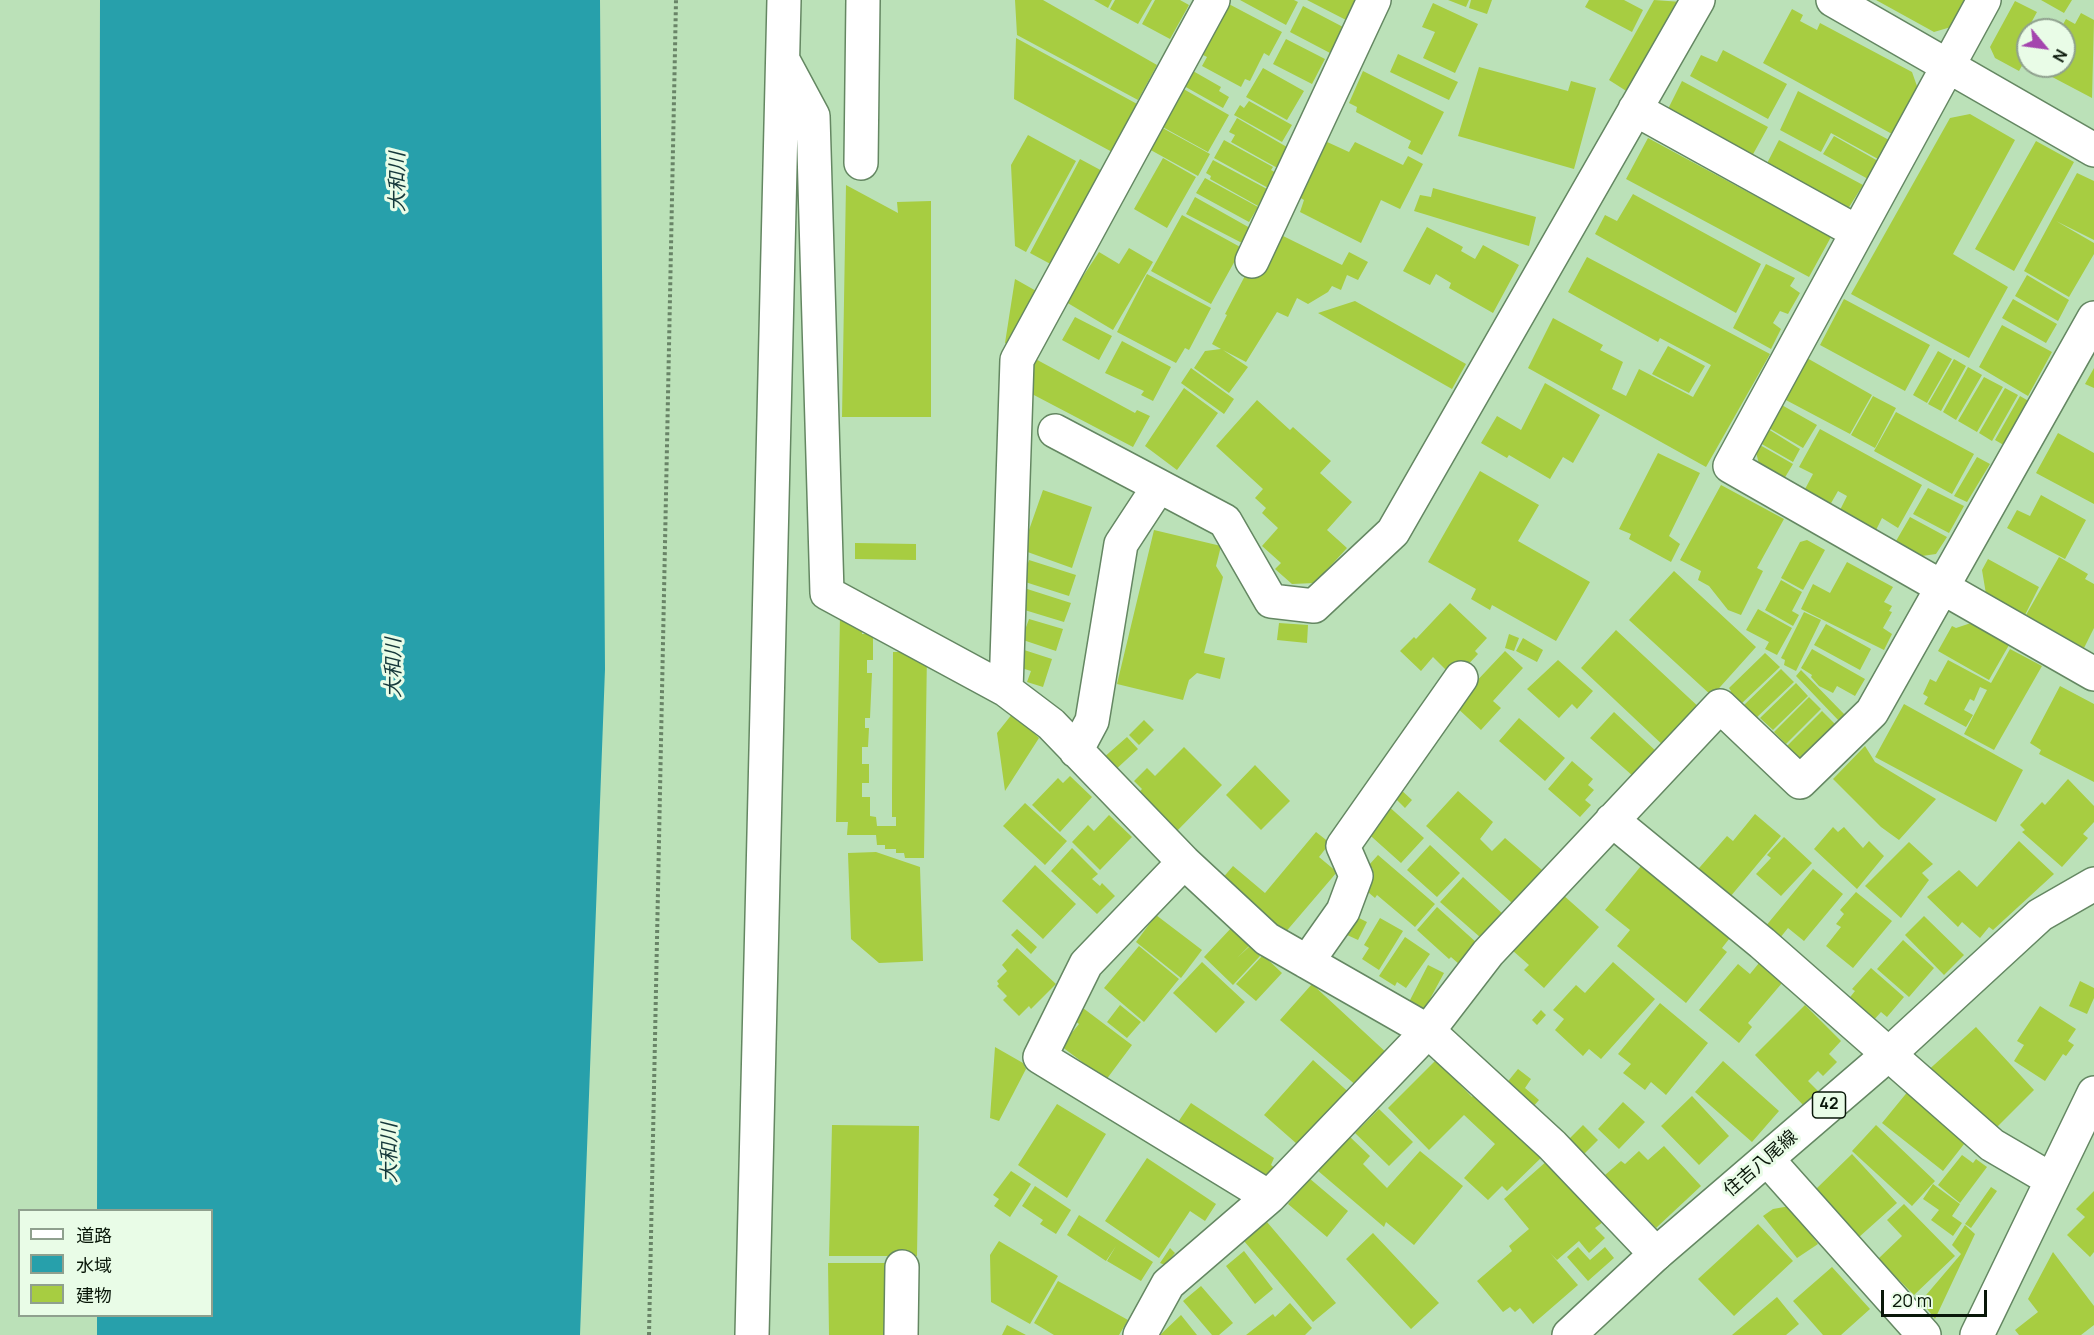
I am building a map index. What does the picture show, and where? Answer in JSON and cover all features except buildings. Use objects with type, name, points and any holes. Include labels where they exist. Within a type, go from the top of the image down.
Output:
[{"type":"street","points":[[752,1335],[784,0]]},
{"type":"street","points":[[861,163],[863,0]]},
{"type":"street","points":[[1006,690],[1017,360],[1213,0]]},
{"type":"street","points":[[1252,261],[1374,0]]},
{"type":"street","points":[[1055,431],[1225,521],[1271,601],[1314,606],[1393,532],[1698,0]]},
{"type":"street","points":[[1833,0],[2094,150]]},
{"type":"street","points":[[1984,0],[1730,466],[2094,674]]},
{"type":"street","points":[[784,62],[813,116],[827,593],[1006,690],[1051,724],[1184,862],[1267,939],[1428,1031],[1552,1145],[1656,1254]]},
{"type":"street","points":[[1635,109],[1857,232]]},
{"type":"street","points":[[1140,1335],[1168,1284],[1269,1197],[1428,1031],[1488,953],[1720,706],[1800,782],[1872,712],[2094,318]]},
{"type":"street","points":[[1076,751],[1092,721],[1121,544],[1159,486]]},
{"type":"street","points":[[1307,962],[1343,910],[1356,876],[1343,846],[1461,678]]},
{"type":"street","points":[[1612,820],[1890,1053],[1992,1145],[2052,1180]]},
{"type":"street","points":[[1184,862],[1086,964],[1040,1057],[1269,1197]]},
{"type":"street","name":"住吉八尾線","points":[[1569,1335],[1656,1254],[1890,1053],[2040,915],[2094,884]]},
{"type":"street","points":[[1977,1335],[2094,1093]]},
{"type":"street","points":[[1767,1159],[1924,1335]]},
{"type":"street","points":[[901,1335],[902,1266]]},
{"type":"path","points":[[649,1335],[676,0]]},
{"type":"water","name":"大和川","points":[[100,0],[600,0],[605,669],[580,1335],[97,1335],[97,1317],[213,1317],[213,1209],[97,1209]]}]
